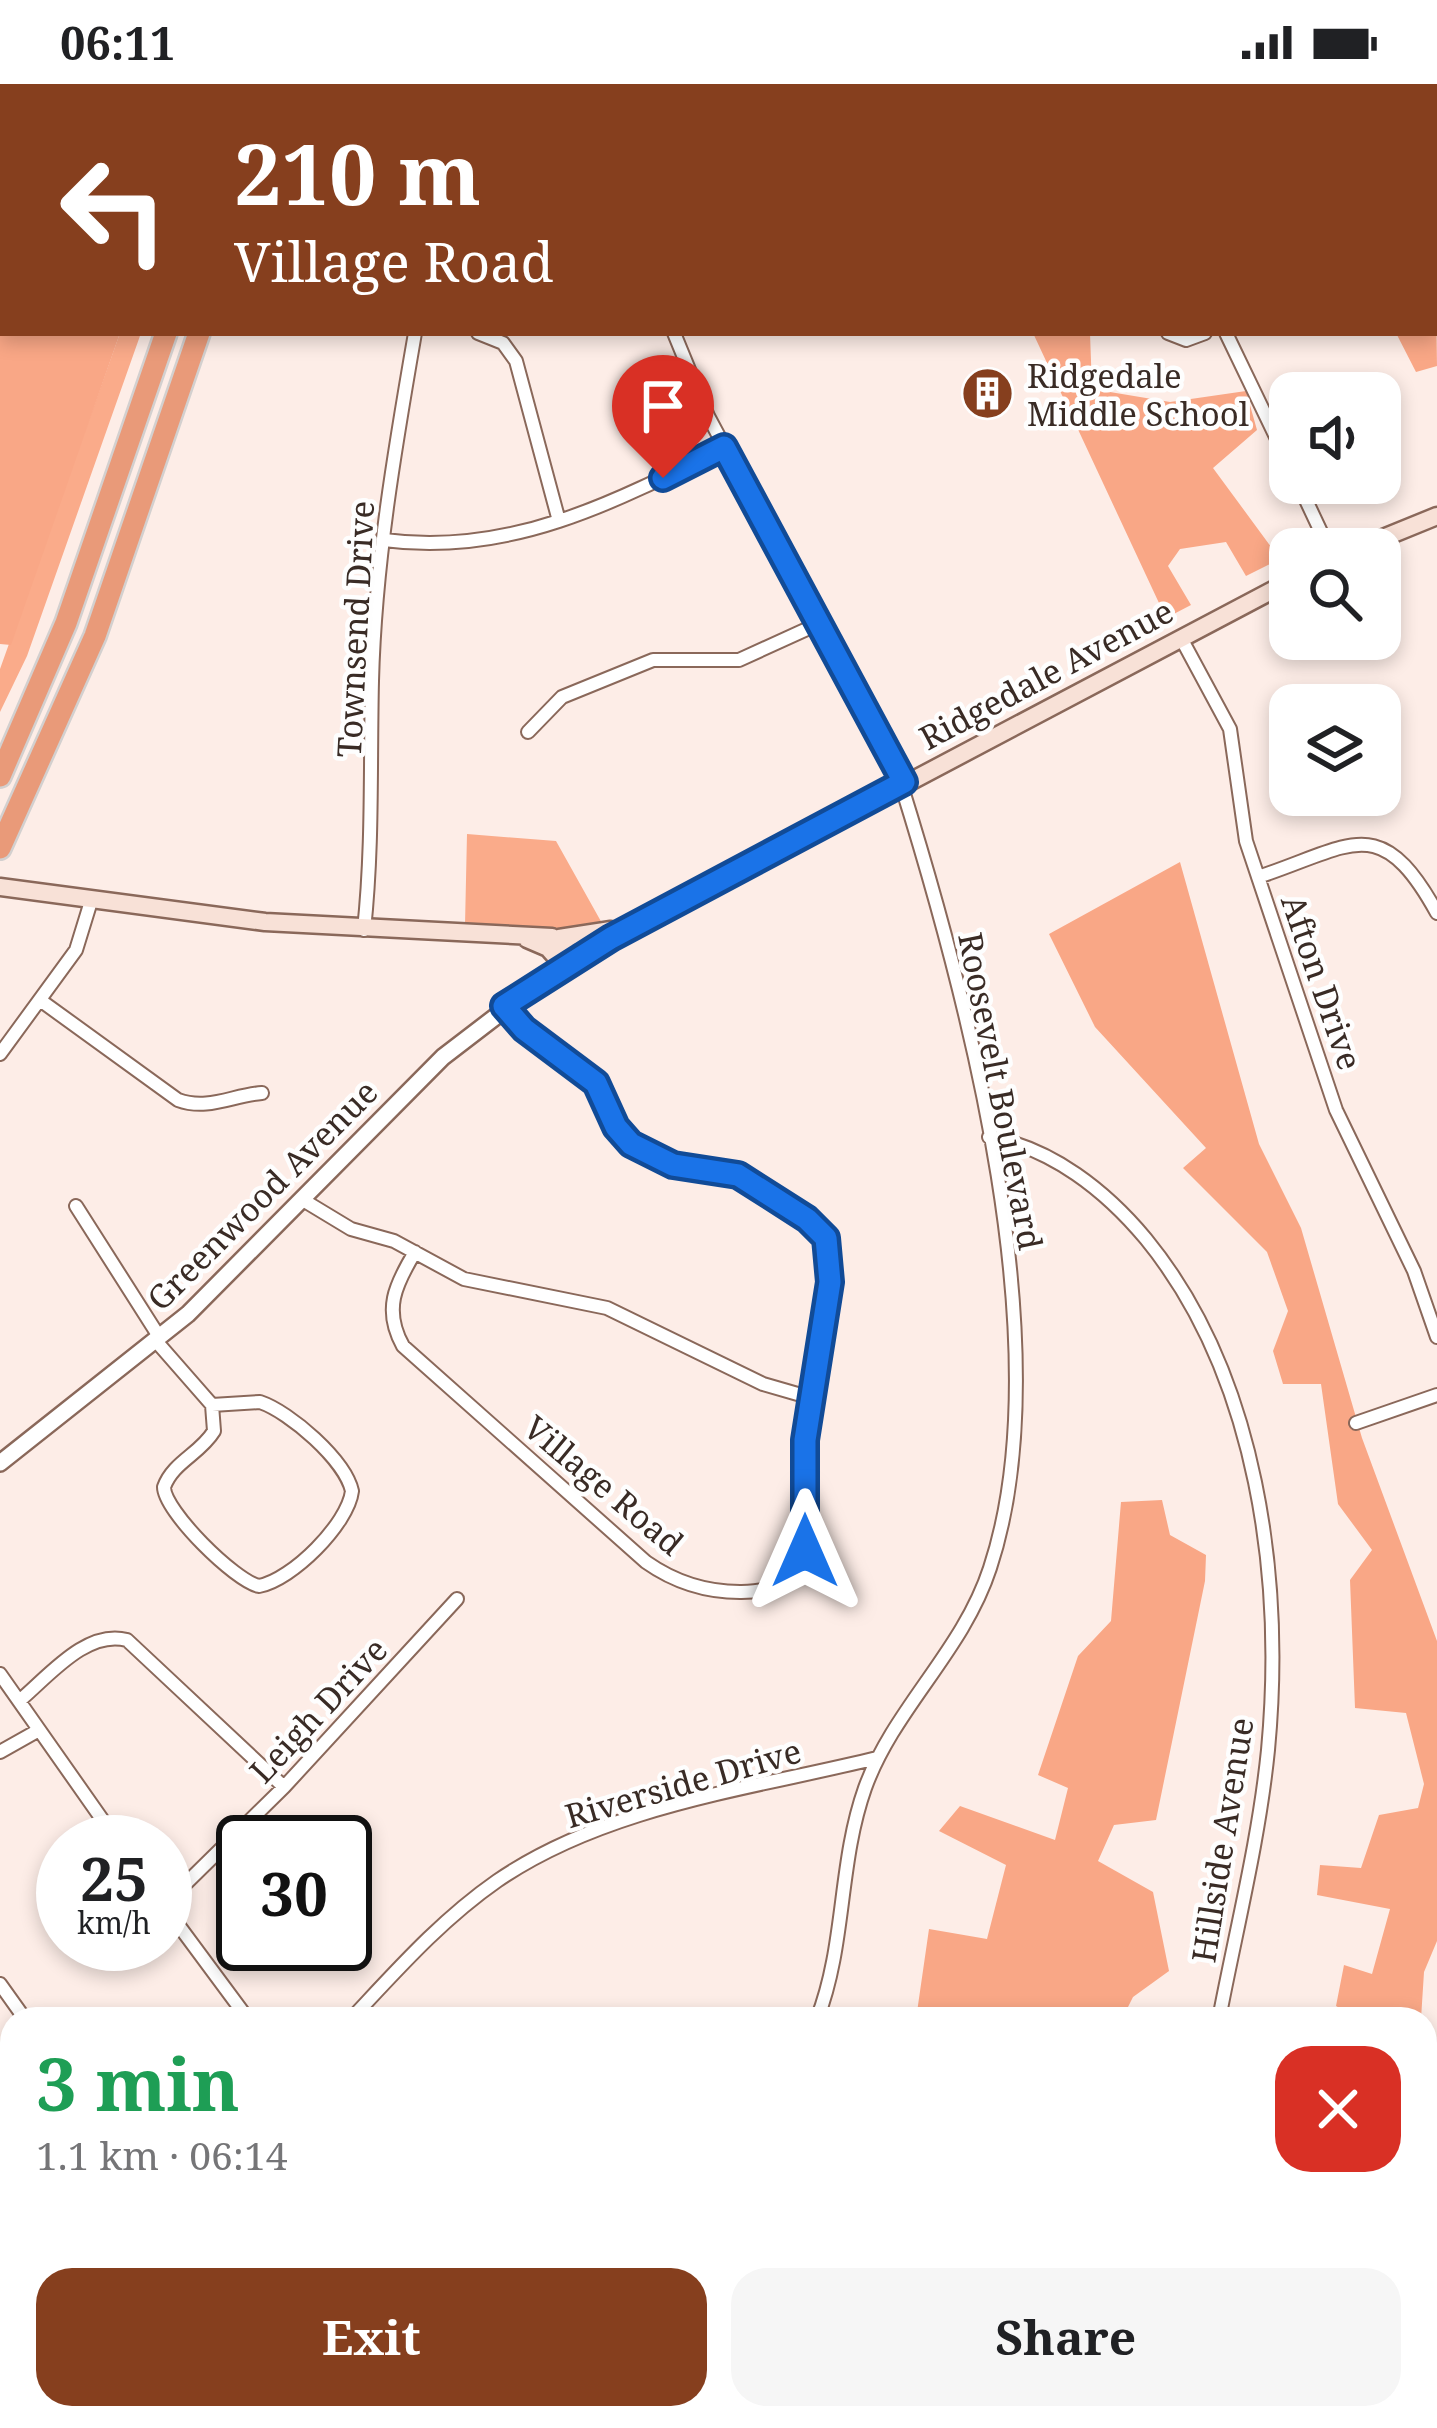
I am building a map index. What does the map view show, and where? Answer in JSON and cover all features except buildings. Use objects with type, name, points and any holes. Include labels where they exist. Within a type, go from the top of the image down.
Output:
[{"type":"highway","points":[[0,776],[91,557],[165,336]]},
{"type":"highway","points":[[0,848],[95,637],[198,336]]},
{"type":"main road","points":[[1401,534],[1435,522]]},
{"type":"main road","name":"Ridgedale Avenue","points":[[570,962],[1269,591]]},
{"type":"main road","points":[[7,887],[364,930],[526,939],[570,962]]},
{"type":"main road","points":[[526,939],[532,934],[559,938],[624,930]]},
{"type":"main road","points":[[559,938],[570,962]]},
{"type":"street","name":"Townsend Drive","points":[[364,930],[372,851],[372,680],[384,540],[415,336]]},
{"type":"street","points":[[486,336],[503,343],[516,362],[559,521]]},
{"type":"street","points":[[675,336],[724,447],[903,783]]},
{"type":"street","points":[[1227,336],[1269,422]]},
{"type":"street","points":[[384,540],[428,546],[482,544],[632,494],[724,447]]},
{"type":"street","points":[[528,733],[562,698],[596,681],[673,657],[739,660],[818,624]]},
{"type":"street","name":"Afton Drive","points":[[1181,638],[1230,729],[1243,830],[1336,1110],[1414,1271],[1436,1328]]},
{"type":"street","name":"Roosevelt Boulevard","points":[[820,2007],[835,1949],[847,1852],[877,1758],[979,1600],[1009,1496],[1014,1356],[989,1137],[954,968],[903,783]]},
{"type":"street","points":[[1258,877],[1353,845],[1376,845],[1408,863],[1437,913]]},
{"type":"street","points":[[0,1054],[76,950],[92,898]]},
{"type":"street","name":"Greenwood Avenue","points":[[0,1463],[158,1340],[442,1057],[504,1006],[570,962]]},
{"type":"street","points":[[40,1000],[178,1100],[205,1106],[236,1095],[262,1094]]},
{"type":"street","name":"Village Road","points":[[415,1252],[392,1295],[393,1321],[403,1346],[646,1562],[674,1579],[751,1592],[777,1584],[794,1571],[808,1539],[808,1397],[831,1261],[818,1229],[738,1175],[673,1165],[631,1144],[616,1127],[596,1083],[524,1029],[504,1006]]},
{"type":"street","name":"Hillside Avenue","points":[[989,1137],[1029,1148],[1072,1171],[1139,1231],[1190,1303],[1240,1430],[1266,1561],[1271,1677],[1265,1779],[1221,2007]]},
{"type":"street","points":[[303,1200],[351,1229],[415,1252],[483,1286],[563,1294],[607,1308],[763,1384],[808,1397]]},
{"type":"street","points":[[76,1206],[158,1340],[212,1406],[214,1431],[199,1452],[171,1471],[164,1500],[243,1581],[268,1584],[286,1574],[344,1515],[350,1482],[269,1405],[234,1401],[212,1406]]},
{"type":"street","points":[[1356,1423],[1437,1395]]},
{"type":"street","name":"Leigh Drive","points":[[192,1879],[457,1599]]},
{"type":"street","points":[[19,1701],[89,1643],[109,1637],[128,1640],[284,1787]]},
{"type":"street","points":[[0,1674],[99,1815]]},
{"type":"street","points":[[0,1752],[39,1730]]},
{"type":"street","name":"Riverside Drive","points":[[363,2007],[469,1902],[561,1844],[626,1820],[877,1758]]},
{"type":"street","points":[[192,1943],[239,2007]]},
{"type":"shaded area","points":[[0,336],[119,336],[11,645],[0,644]]},
{"type":"shaded area","points":[[119,336],[140,336],[27,656],[0,712],[0,669]]},
{"type":"shaded area","points":[[1034,336],[1090,336],[1092,389],[1170,402],[1246,391],[1257,430],[1213,468],[1269,544],[1269,564],[1246,576],[1226,542],[1180,549],[1168,566],[1191,605],[1166,618]]},
{"type":"shaded area","points":[[1398,336],[1437,336],[1437,366],[1416,372]]},
{"type":"shaded area","points":[[467,834],[556,841],[603,925],[592,931],[465,925]]},
{"type":"shaded area","points":[[1180,862],[1259,1144],[1301,1228],[1362,1438],[1437,1641],[1437,1941],[1424,1972],[1422,2007],[1336,2006],[1344,1965],[1372,1974],[1390,1909],[1317,1895],[1320,1865],[1361,1868],[1379,1815],[1418,1808],[1424,1784],[1406,1713],[1355,1708],[1350,1580],[1372,1550],[1338,1504],[1321,1384],[1283,1384],[1273,1351],[1288,1311],[1267,1252],[1183,1168],[1206,1148],[1095,1027],[1049,934]]},
{"type":"shaded area","points":[[1162,1500],[1170,1535],[1206,1555],[1205,1581],[1156,1820],[1114,1825],[1098,1861],[1153,1892],[1169,1971],[1133,1997],[1128,2007],[918,2007],[929,1929],[987,1939],[1006,1865],[939,1831],[960,1806],[1055,1840],[1068,1788],[1038,1775],[1078,1656],[1111,1621],[1121,1502]]},
{"type":"place","name":"Ridgedale Middle School","points":[[988,394]]},
{"type":"route","points":[[663,478],[724,447],[904,782],[611,938],[504,1006],[524,1029],[596,1083],[616,1127],[640,1151],[684,1168],[738,1175],[807,1219],[826,1238],[830,1282],[815,1350],[805,1440],[805,1551]]}]
